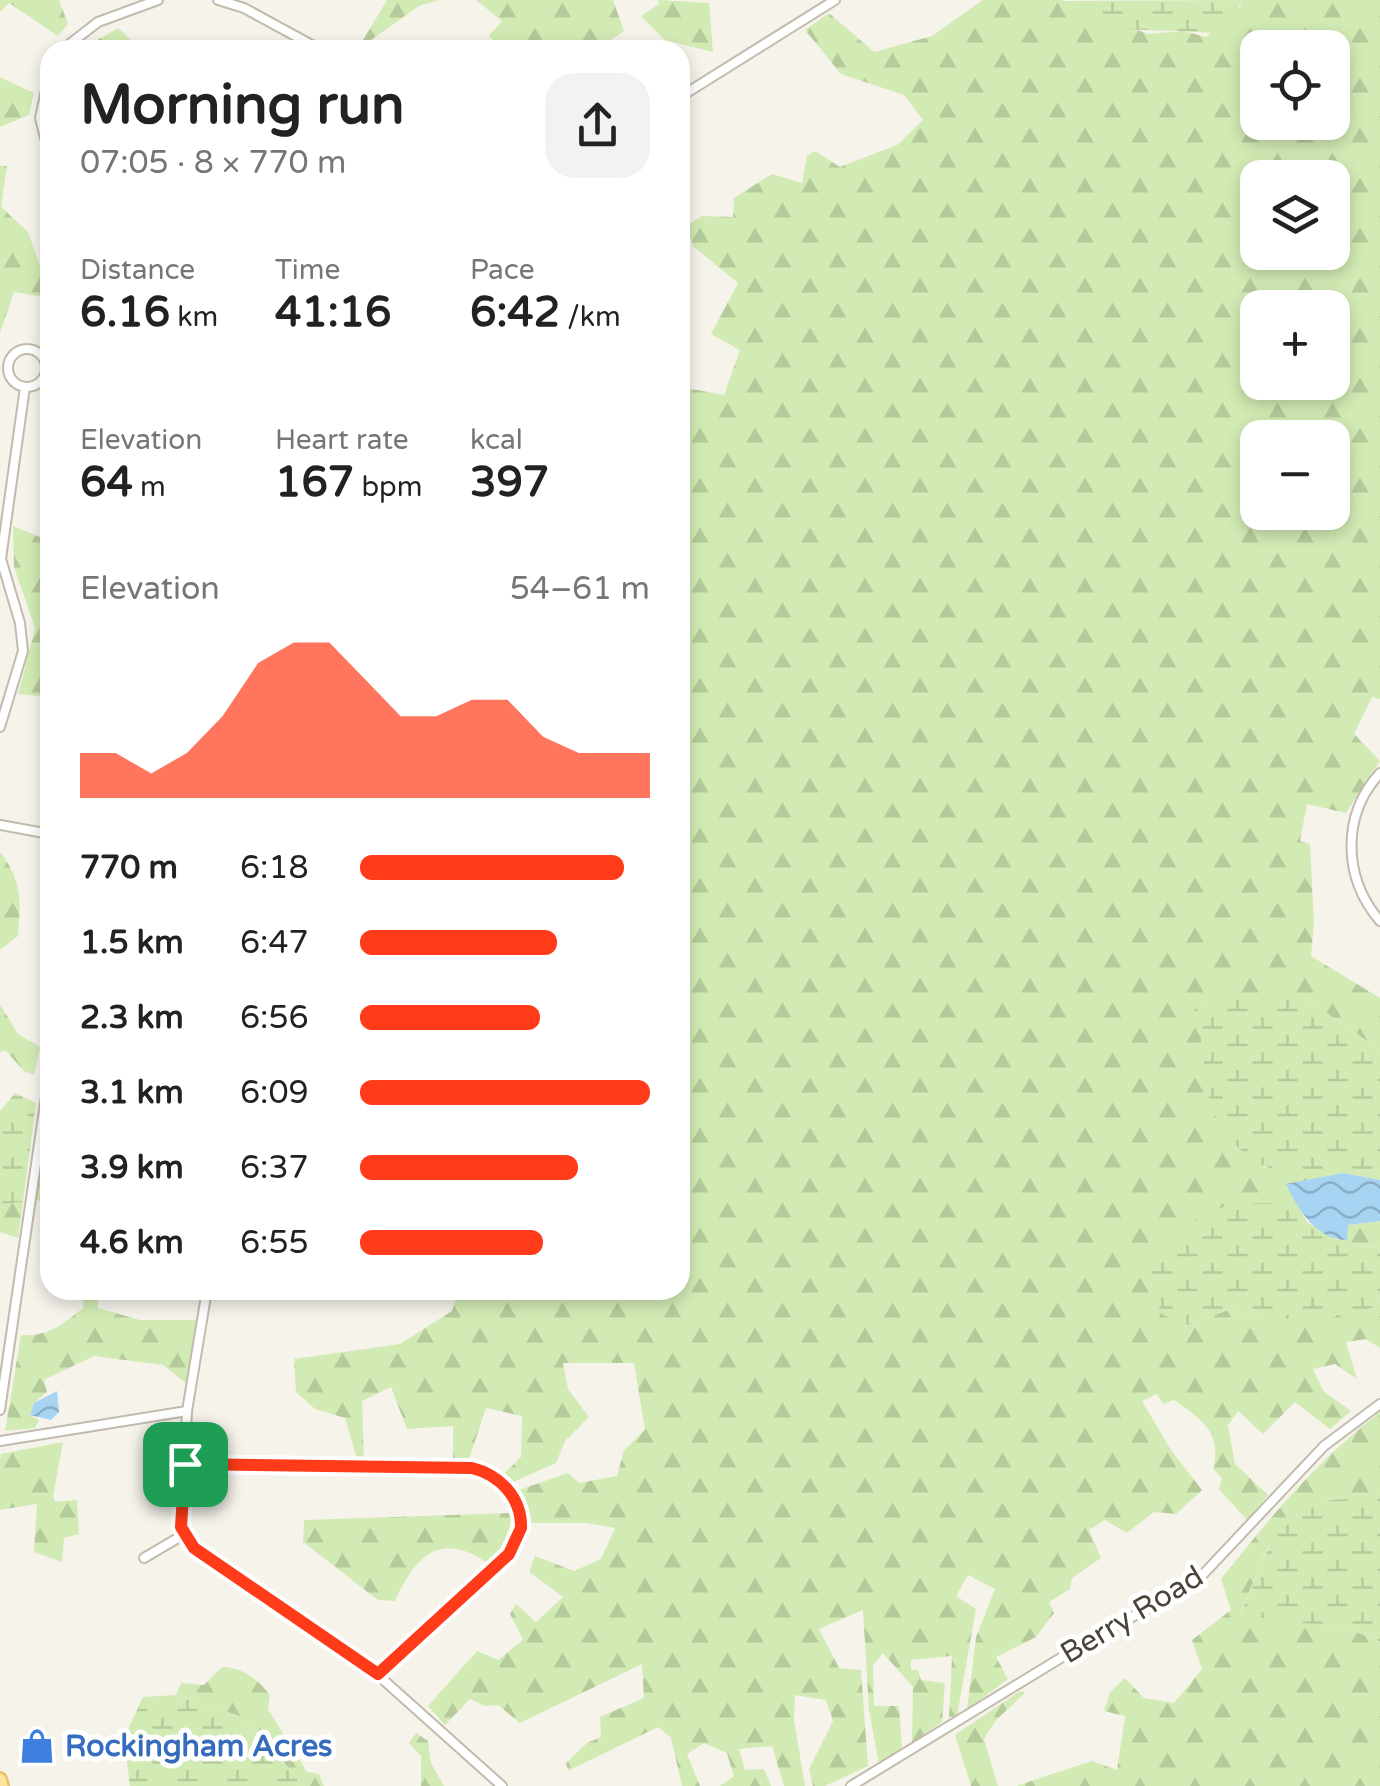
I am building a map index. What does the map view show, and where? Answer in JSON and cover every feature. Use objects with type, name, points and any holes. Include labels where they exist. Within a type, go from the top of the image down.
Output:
[{"type":"street","points":[[75,40],[98,22],[158,0]]},
{"type":"street","points":[[218,0],[244,8],[303,40]]},
{"type":"street","points":[[690,91],[835,0]]},
{"type":"street","points":[[40,354],[29,350],[17,352],[8,366],[14,381],[25,387],[40,382]]},
{"type":"street","points":[[0,727],[23,651],[20,623],[1,559],[25,387]]},
{"type":"street","points":[[1380,773],[1358,808],[1351,843],[1360,889],[1380,921]]},
{"type":"street","points":[[0,825],[40,832]]},
{"type":"street","points":[[0,1410],[40,1137]]},
{"type":"street","points":[[205,1300],[186,1411],[183,1535],[212,1562],[308,1622],[378,1674],[502,1786]]},
{"type":"street","name":"Berry Road","points":[[851,1786],[1085,1643],[1194,1584],[1324,1446],[1380,1404]]},
{"type":"street","points":[[0,1440],[186,1411]]},
{"type":"street","points":[[185,1464],[461,1466],[489,1474],[508,1490],[521,1518],[509,1554],[378,1674]]},
{"type":"street","points":[[144,1558],[183,1535]]},
{"type":"green space","points":[[0,0],[59,0],[68,24],[58,36],[9,3],[0,12]]},
{"type":"green space","points":[[387,0],[439,0],[419,6],[371,40],[363,40]]},
{"type":"green space","points":[[476,0],[613,0],[624,31],[611,40],[493,40],[489,35],[502,21]]},
{"type":"green space","points":[[658,0],[709,3],[713,52],[690,46],[690,40],[665,40],[641,16],[659,4]]},
{"type":"green space","points":[[983,0],[1062,0],[1148,34],[1184,31],[1206,37],[1240,7],[1241,0],[1380,0],[1380,699],[1372,697],[1354,734],[1380,761],[1346,813],[1307,804],[1300,841],[1310,844],[1314,923],[1311,956],[1380,998],[1380,1050],[1303,997],[1199,1002],[1195,1012],[1264,1167],[1293,1171],[1352,1170],[1380,1176],[1380,1180],[1343,1173],[1287,1185],[1307,1222],[1337,1240],[1348,1225],[1380,1221],[1380,1248],[1329,1242],[1303,1225],[1189,1325],[1228,1310],[1263,1319],[1375,1307],[1380,1300],[1380,1348],[1366,1339],[1346,1342],[1357,1379],[1335,1364],[1313,1369],[1324,1392],[1351,1411],[1330,1429],[1295,1402],[1263,1434],[1238,1411],[1228,1425],[1235,1464],[1268,1495],[1248,1521],[1219,1489],[1222,1478],[1213,1469],[1215,1445],[1201,1421],[1174,1400],[1163,1404],[1157,1394],[1142,1401],[1171,1450],[1202,1490],[1176,1514],[1154,1512],[1127,1533],[1105,1520],[1089,1530],[1101,1558],[1072,1578],[1070,1589],[1049,1602],[1054,1613],[1036,1637],[996,1657],[1008,1679],[967,1710],[976,1637],[995,1589],[968,1575],[956,1596],[976,1609],[957,1716],[949,1717],[952,1656],[911,1660],[911,1670],[918,1670],[921,1680],[945,1683],[942,1722],[912,1743],[913,1687],[883,1653],[873,1665],[874,1706],[899,1706],[902,1748],[879,1764],[869,1710],[863,1610],[819,1629],[839,1668],[861,1670],[868,1766],[825,1786],[813,1786],[809,1769],[833,1721],[826,1700],[795,1695],[794,1720],[805,1786],[784,1786],[772,1746],[739,1749],[745,1770],[764,1769],[771,1786],[720,1786],[734,1776],[727,1753],[704,1743],[687,1754],[700,1786],[682,1786],[671,1738],[658,1727],[568,1771],[566,1763],[587,1743],[601,1737],[600,1717],[644,1698],[642,1664],[520,1723],[498,1705],[485,1706],[470,1699],[445,1725],[428,1706],[477,1651],[498,1660],[523,1640],[510,1614],[516,1604],[536,1622],[563,1597],[529,1572],[535,1556],[574,1571],[601,1559],[615,1528],[587,1523],[530,1523],[516,1491],[568,1473],[579,1483],[617,1476],[624,1450],[645,1430],[634,1363],[563,1363],[568,1389],[589,1417],[565,1441],[556,1463],[511,1483],[502,1476],[521,1457],[522,1416],[486,1408],[469,1459],[453,1458],[453,1426],[407,1429],[391,1387],[362,1401],[364,1458],[357,1459],[345,1418],[315,1409],[296,1392],[294,1359],[400,1344],[452,1311],[456,1300],[690,1300],[690,389],[724,395],[740,350],[711,334],[738,283],[693,246],[690,224],[702,216],[733,217],[734,198],[772,174],[802,183],[807,156],[815,151],[840,167],[897,145],[923,120],[904,95],[841,74],[805,30],[829,13],[874,52],[932,36]]},
{"type":"green space","points":[[1241,0],[1231,23],[1211,33],[1118,27],[1060,1]]},
{"type":"green space","points":[[118,28],[131,40],[97,40]]},
{"type":"green space","points":[[0,77],[34,93],[29,115],[0,127]]},
{"type":"green space","points":[[0,166],[7,166],[1,207],[28,232],[40,266],[40,296],[14,292],[0,333]]},
{"type":"green space","points":[[13,526],[40,537],[40,696],[18,694],[35,628],[14,567]]},
{"type":"green space","points":[[0,852],[16,882],[20,912],[18,936],[0,950]]},
{"type":"green space","points":[[1303,997],[1380,1050],[1380,1176],[1357,1171],[1275,1170],[1251,1158],[1222,1128],[1208,1093],[1194,1012],[1198,1002]]},
{"type":"green space","points":[[0,1004],[18,1034],[40,1047],[34,1075],[24,1071],[6,1051],[0,1052]]},
{"type":"green space","points":[[15,1093],[36,1103],[23,1202],[0,1204],[0,1111]]},
{"type":"green space","points":[[40,1167],[40,1201],[35,1199]]},
{"type":"green space","points":[[23,1202],[18,1238],[0,1232],[0,1204]]},
{"type":"green space","points":[[1232,1203],[1290,1203],[1308,1225],[1328,1238],[1380,1248],[1380,1300],[1375,1307],[1330,1318],[1263,1319],[1228,1310],[1189,1325],[1163,1315],[1153,1295],[1150,1267],[1197,1219]]},
{"type":"green space","points":[[83,1300],[98,1300],[98,1308],[140,1320],[197,1320],[187,1384],[163,1365],[94,1356],[44,1380],[47,1392],[34,1403],[30,1415],[39,1420],[35,1428],[5,1431],[21,1335],[47,1332],[83,1308]]},
{"type":"green space","points":[[1380,1412],[1380,1492],[1362,1500],[1324,1501],[1267,1549],[1240,1614],[1350,1629],[1380,1642],[1380,1786],[1016,1786],[1092,1761],[1117,1770],[1125,1716],[1104,1711],[1110,1692],[1125,1678],[1144,1698],[1174,1703],[1202,1669],[1192,1640],[1231,1610],[1221,1579],[1295,1491]]},
{"type":"green space","points":[[63,1442],[53,1496],[55,1502],[77,1500],[79,1534],[64,1538],[62,1562],[34,1552],[37,1504],[0,1510],[0,1459],[1,1454]]},
{"type":"green space","points":[[1380,1492],[1380,1642],[1350,1629],[1240,1615],[1270,1546],[1292,1517],[1326,1501]]},
{"type":"green space","points":[[512,1513],[507,1542],[489,1564],[457,1549],[432,1552],[412,1571],[395,1601],[378,1600],[303,1542],[304,1520]]},
{"type":"green space","points":[[222,1667],[249,1675],[270,1695],[268,1709],[307,1772],[319,1774],[324,1786],[303,1786],[271,1746],[239,1716],[176,1695],[181,1683],[204,1685]]},
{"type":"green space","points":[[1020,1691],[1025,1693],[996,1720],[984,1739],[998,1786],[971,1786],[955,1735]]},
{"type":"green space","points":[[176,1695],[239,1716],[271,1746],[303,1786],[130,1786],[124,1738],[143,1697]]},
{"type":"green space","points":[[416,1733],[428,1741],[431,1763],[444,1786],[421,1786],[421,1756],[409,1743]]},
{"type":"water","points":[[1343,1173],[1380,1180],[1380,1221],[1348,1225],[1347,1240],[1317,1229],[1302,1213],[1286,1184]]},
{"type":"water","points":[[57,1391],[59,1412],[51,1420],[30,1415],[34,1403]]},
{"type":"place","name":"Rockingham Acres","points":[[37,1746]]},
{"type":"route","points":[[185,1464],[472,1468],[489,1474],[508,1490],[519,1511],[521,1528],[509,1554],[378,1674],[308,1622],[194,1548],[181,1527],[185,1464]]}]
